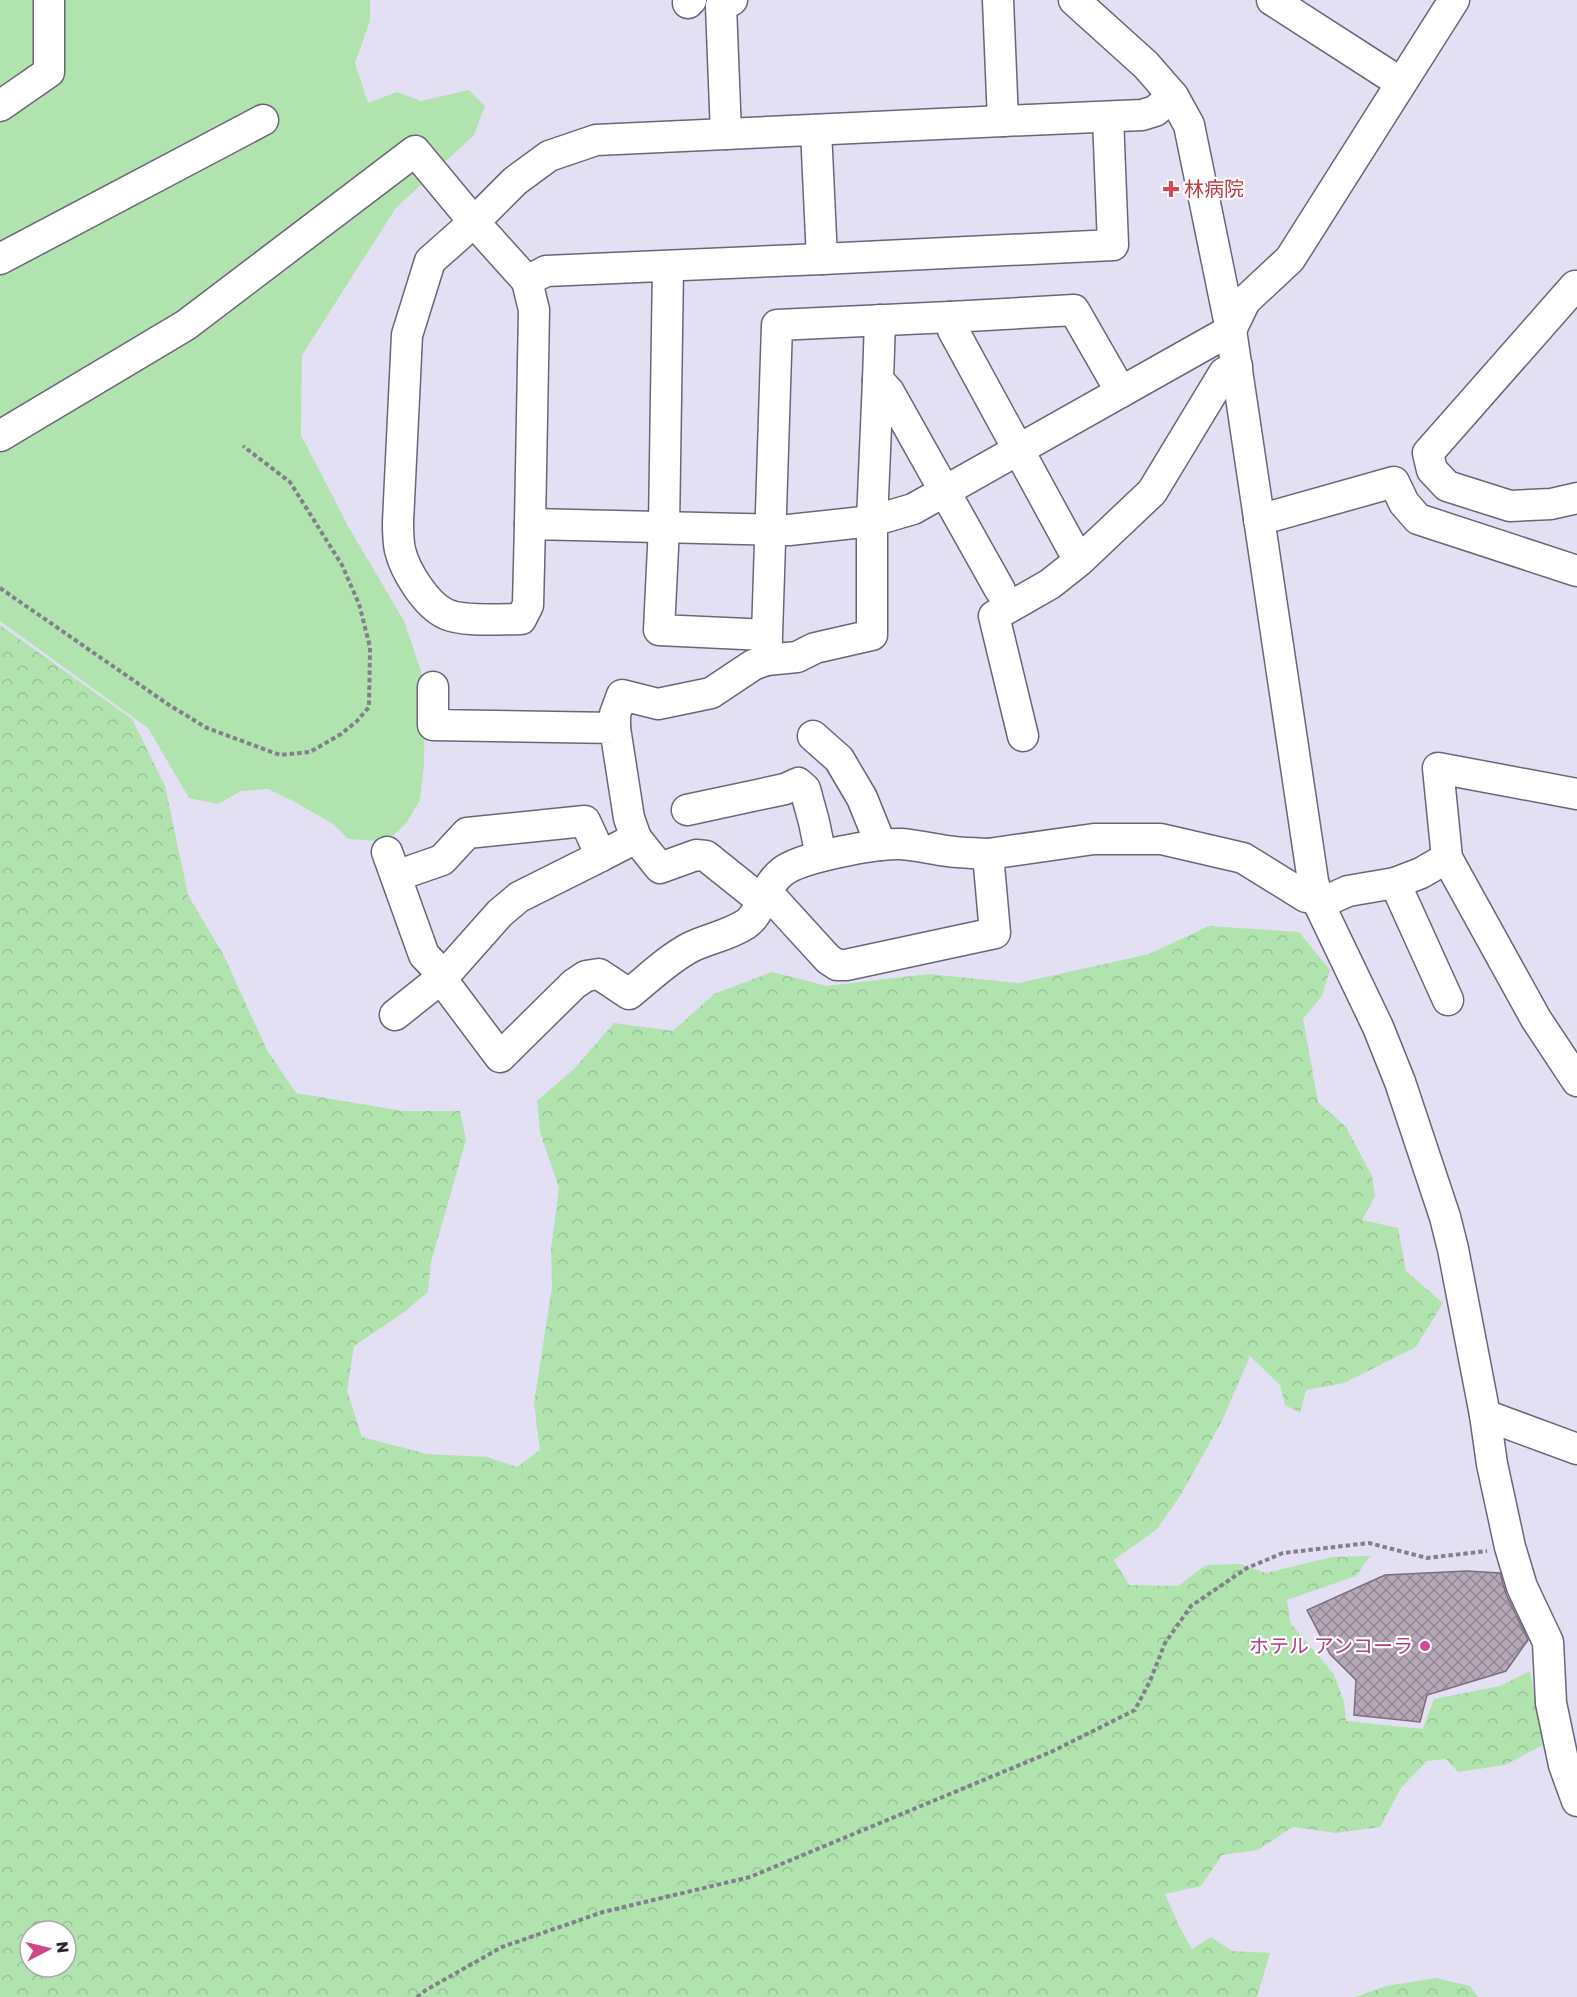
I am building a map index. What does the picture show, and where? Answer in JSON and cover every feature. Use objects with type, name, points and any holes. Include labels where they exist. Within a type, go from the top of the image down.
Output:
[{"type":"street","points":[[0,106],[49,72],[49,0]]},
{"type":"street","points":[[726,134],[721,6],[732,0]]},
{"type":"street","points":[[998,0],[1004,121]]},
{"type":"street","points":[[1074,0],[1146,65],[1173,96],[1189,124],[1237,366],[1311,870],[1318,901],[1378,1027],[1400,1082],[1446,1217],[1509,1547],[1522,1587],[1548,1642],[1551,1703],[1564,1766],[1577,1801]]},
{"type":"street","points":[[1272,0],[1401,83]]},
{"type":"street","points":[[530,524],[789,530],[872,521],[913,509],[1231,330],[1245,301],[1290,259],[1454,0]]},
{"type":"street","points":[[0,436],[186,326],[415,151],[474,222],[527,281],[534,310],[528,605],[521,619],[474,619],[446,615],[429,601],[410,575],[399,549],[398,522],[407,335],[430,261],[474,222],[515,181],[549,156],[596,140],[1142,115],[1155,111],[1173,96]]},
{"type":"street","points":[[527,281],[546,271],[1113,245],[1108,117]]},
{"type":"street","points":[[0,259],[263,120]]},
{"type":"street","points":[[816,130],[822,259]]},
{"type":"street","points":[[668,267],[664,526],[659,630],[767,647],[797,657],[815,648],[872,635],[872,521],[880,320]]},
{"type":"street","points":[[1575,286],[1428,453],[1432,470],[1447,486],[1510,506],[1551,504],[1577,498]]},
{"type":"street","points":[[988,854],[995,933],[846,965],[837,964],[828,959],[764,895],[706,856],[696,855],[660,868],[636,838],[629,818],[615,728],[615,714],[622,694],[658,704],[711,693],[753,665],[767,647],[777,325],[1074,310],[1121,392]]},
{"type":"street","points":[[950,316],[953,330],[1072,548]]},
{"type":"street","points":[[1023,736],[994,616],[1050,584],[1079,561],[1152,492],[1224,373],[1237,366]]},
{"type":"street","points":[[878,380],[889,392],[1000,590]]},
{"type":"street","points":[[1259,520],[1432,470]]},
{"type":"street","points":[[1394,482],[1404,503],[1419,519],[1577,571]]},
{"type":"street","points":[[434,687],[433,725],[615,728]]},
{"type":"street","points":[[813,736],[839,759],[862,798],[881,845]]},
{"type":"street","points":[[1577,794],[1438,768],[1447,858],[1536,1019],[1577,1080]]},
{"type":"street","points":[[687,810],[785,789],[798,783],[805,789],[821,856]]},
{"type":"street","points":[[601,856],[585,821],[467,833],[442,860],[391,864],[424,955],[444,976],[446,986],[500,1057],[574,984],[586,976],[599,974],[629,994],[668,962],[692,947],[727,935],[749,922],[758,911],[764,895],[783,871],[821,856],[881,845],[900,844],[988,854],[1094,839],[1161,839],[1243,858],[1306,897],[1318,901],[1348,891],[1395,883],[1421,873],[1447,858]]},
{"type":"street","points":[[395,1015],[444,976],[500,913],[519,897],[636,838]]},
{"type":"street","points":[[1395,883],[1448,1000]]},
{"type":"street","points":[[1485,1415],[1577,1449]]},
{"type":"path","points":[[0,588],[169,705],[207,728],[280,755],[310,752],[341,734],[369,708],[370,647],[359,604],[342,565],[290,482],[243,446]]},
{"type":"path","points":[[417,1997],[502,1947],[603,1912],[750,1876],[1050,1752],[1134,1710],[1150,1681],[1165,1643],[1191,1606],[1247,1568],[1283,1553],[1369,1543],[1427,1558],[1509,1547]]},
{"type":"green space","points":[[0,0],[370,0],[370,21],[355,63],[368,103],[397,92],[421,101],[469,90],[485,106],[474,135],[396,208],[302,355],[301,435],[348,526],[404,621],[425,683],[424,766],[420,800],[407,822],[394,835],[379,841],[348,839],[333,824],[268,789],[241,791],[218,804],[189,798],[148,728],[0,621]]},
{"type":"green space","points":[[0,625],[132,719],[165,786],[188,895],[224,956],[267,1050],[296,1093],[403,1111],[460,1111],[466,1140],[431,1262],[428,1292],[403,1313],[354,1346],[347,1391],[362,1437],[427,1454],[487,1457],[517,1467],[540,1450],[534,1403],[552,1287],[551,1250],[559,1188],[540,1132],[537,1101],[574,1069],[614,1023],[673,1031],[714,994],[772,972],[827,986],[929,974],[1019,983],[1149,954],[1209,926],[1299,932],[1330,970],[1322,996],[1303,1019],[1318,1102],[1346,1127],[1372,1176],[1375,1196],[1362,1220],[1398,1228],[1406,1271],[1443,1303],[1416,1347],[1344,1383],[1306,1390],[1300,1413],[1285,1405],[1280,1385],[1250,1356],[1222,1421],[1180,1496],[1157,1529],[1114,1560],[1129,1585],[1178,1586],[1206,1565],[1240,1564],[1266,1573],[1332,1557],[1370,1556],[1356,1576],[1287,1600],[1291,1624],[1334,1674],[1344,1702],[1346,1721],[1423,1729],[1434,1699],[1500,1686],[1530,1671],[1543,1745],[1505,1765],[1458,1772],[1446,1759],[1427,1761],[1401,1788],[1380,1827],[1336,1833],[1293,1827],[1258,1850],[1222,1855],[1201,1886],[1165,1894],[1192,1949],[1211,1937],[1232,1951],[1270,1953],[1257,1997],[0,1997]]},
{"type":"green space","points":[[1436,1978],[1470,1986],[1478,1997],[1356,1997],[1386,1986]]},
{"type":"building","name":"ホテル アンコーラ","points":[[1467,1571],[1500,1573],[1506,1594],[1528,1640],[1506,1671],[1427,1695],[1420,1722],[1354,1715],[1356,1680],[1330,1654],[1307,1610],[1385,1575]]},
{"type":"place","name":"林病院","points":[[1171,189]]},
{"type":"place","name":"ホテル アンコーラ","points":[[1425,1646]]}]
